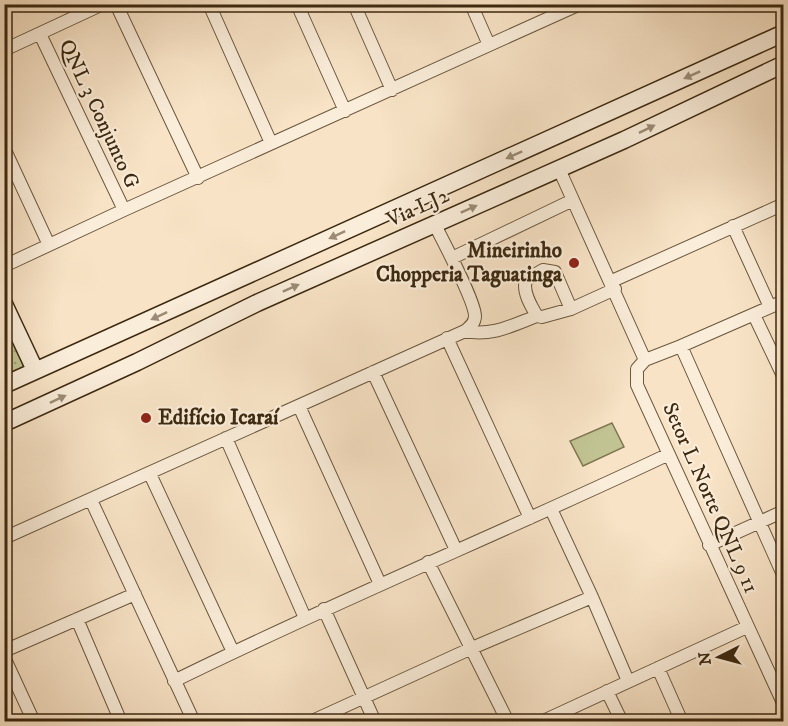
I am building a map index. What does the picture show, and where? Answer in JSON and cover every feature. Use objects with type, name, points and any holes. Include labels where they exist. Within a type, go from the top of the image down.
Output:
[{"type":"main road","name":"Via LJ2","points":[[4,385],[783,33]]},
{"type":"main road","points":[[749,49],[750,66],[761,75]]},
{"type":"main road","points":[[721,62],[730,70],[732,88]]},
{"type":"main road","name":"Via LJ2","points":[[4,423],[137,362],[257,303],[624,141],[783,64]]},
{"type":"main road","points":[[245,278],[249,295],[257,303]]},
{"type":"main road","points":[[225,285],[236,313]]},
{"type":"main road","points":[[4,304],[35,370]]},
{"type":"street","points":[[4,50],[103,4]]},
{"type":"street","points":[[116,4],[198,178]]},
{"type":"street","points":[[209,4],[271,143]]},
{"type":"street","points":[[297,4],[345,111]]},
{"type":"street","points":[[354,4],[392,90]]},
{"type":"street","points":[[471,4],[489,45]]},
{"type":"street","points":[[4,266],[580,4]]},
{"type":"street","name":"QNL 3 Conjunto G","points":[[40,34],[124,210]]},
{"type":"street","points":[[4,148],[49,245]]},
{"type":"street","points":[[559,169],[645,360],[783,301]]},
{"type":"street","points":[[452,258],[573,200]]},
{"type":"street","points":[[465,332],[489,333],[537,316],[548,316],[571,309],[613,285],[783,204]]},
{"type":"street","points":[[4,538],[447,338],[465,332],[472,325],[475,313],[452,258],[435,225]]},
{"type":"street","points":[[733,226],[770,307]]},
{"type":"street","points":[[537,316],[524,289],[524,283],[529,276],[543,270],[549,269],[558,276],[571,309]]},
{"type":"street","points":[[754,315],[783,378]]},
{"type":"street","points":[[447,338],[530,518]]},
{"type":"street","points":[[681,346],[783,577]]},
{"type":"street","name":"Setor L Norte QNL 9 11","points":[[645,360],[637,369],[637,385],[783,705]]},
{"type":"street","points":[[373,372],[456,550]]},
{"type":"street","points":[[298,406],[380,584]]},
{"type":"street","points":[[226,438],[305,618]]},
{"type":"street","points":[[174,681],[324,609],[668,455]]},
{"type":"street","points":[[150,474],[233,652]]},
{"type":"street","points":[[91,500],[194,722]]},
{"type":"street","points":[[551,509],[628,681]]},
{"type":"street","points":[[709,545],[783,511]]},
{"type":"street","points":[[428,562],[508,722]]},
{"type":"street","points":[[4,651],[135,594]]},
{"type":"street","points":[[310,722],[472,648],[592,597]]},
{"type":"street","points":[[324,609],[375,722]]},
{"type":"street","points":[[77,620],[121,722]]},
{"type":"street","name":"Setor L Norte QNL 9 11","points":[[541,722],[747,627]]},
{"type":"street","points":[[4,657],[34,722]]},
{"type":"street","points":[[658,668],[682,722]]},
{"type":"street","points":[[608,691],[621,722]]},
{"type":"green space","points":[[4,323],[24,367],[4,376]]},
{"type":"green space","points":[[612,423],[624,447],[583,466],[570,441]]},
{"type":"place","name":"Mineirinho Chopperia Taguatinga","points":[[574,263]]},
{"type":"place","name":"Edifício Icaraí","points":[[146,418]]}]
